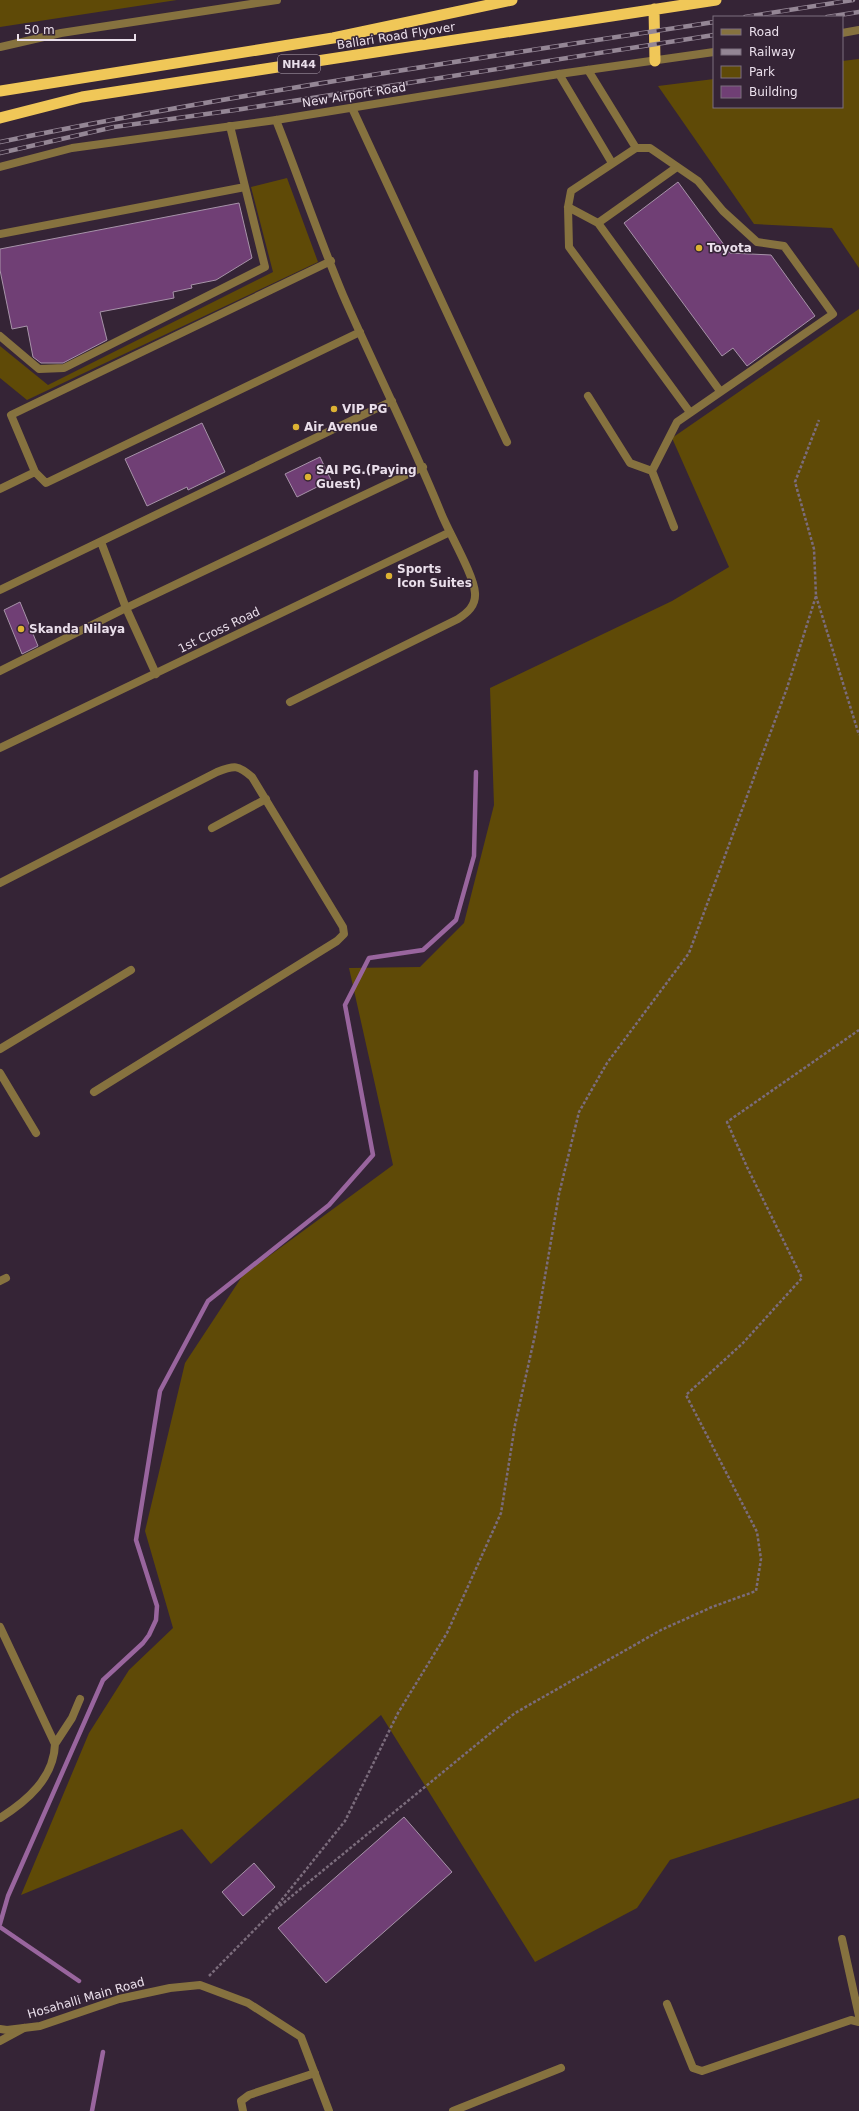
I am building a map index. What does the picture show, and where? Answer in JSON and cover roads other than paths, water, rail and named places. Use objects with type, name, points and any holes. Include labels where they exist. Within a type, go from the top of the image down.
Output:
[{"type":"highway","name":"Ballari Road Flyover","points":[[0,91],[333,38],[512,0]]},
{"type":"highway","name":"NH44","points":[[654,9],[716,0]]},
{"type":"highway","name":"Ballari Road Flyover","points":[[0,118],[82,97],[654,9]]},
{"type":"highway","points":[[654,9],[655,61]]},
{"type":"street","points":[[0,47],[61,34],[277,0]]},
{"type":"street","points":[[843,33],[859,30]]},
{"type":"street","name":"New Airport Road","points":[[0,167],[72,148],[276,120],[560,74],[713,52]]},
{"type":"street","points":[[588,70],[636,148]]},
{"type":"street","points":[[560,74],[577,107],[612,163]]},
{"type":"street","points":[[352,108],[507,442]]},
{"type":"street","points":[[276,120],[343,294],[422,467],[448,533],[473,582],[476,594],[473,606],[466,614],[290,702]]},
{"type":"street","points":[[0,336],[39,369],[64,368],[265,267],[230,126]]},
{"type":"street","points":[[674,527],[652,471],[677,422],[689,412],[833,314],[784,246],[757,242],[723,211],[698,181],[650,148],[636,148],[571,191],[568,207],[569,247],[689,412]]},
{"type":"street","points":[[598,223],[677,167]]},
{"type":"street","points":[[0,234],[245,187]]},
{"type":"street","points":[[568,207],[598,223],[720,391]]},
{"type":"street","points":[[331,261],[11,415],[35,472],[46,483],[360,332]]},
{"type":"street","points":[[588,396],[630,463],[652,471]]},
{"type":"street","points":[[0,590],[392,401]]},
{"type":"street","points":[[0,670],[126,608],[422,467]]},
{"type":"street","points":[[0,489],[35,472]]},
{"type":"street","name":"1st Cross Road","points":[[0,748],[448,533]]},
{"type":"street","points":[[101,542],[126,608],[156,674]]},
{"type":"street","points":[[0,883],[217,772],[231,767],[241,767],[252,777],[343,927],[344,934],[337,941],[94,1092]]},
{"type":"street","points":[[212,828],[266,799]]},
{"type":"street","points":[[0,1050],[131,970]]},
{"type":"street","points":[[0,1073],[36,1133]]},
{"type":"street","points":[[0,1627],[55,1744],[55,1753],[49,1769],[39,1786],[24,1801],[0,1818]]},
{"type":"street","points":[[55,1744],[72,1718],[80,1699]]},
{"type":"street","points":[[842,1940],[859,2016]]},
{"type":"street","name":"Hosahalli Main Road","points":[[0,2029],[40,2026],[119,1999],[170,1988],[200,1985],[248,2003],[301,2036],[329,2111]]},
{"type":"street","points":[[667,2004],[693,2068],[702,2071],[851,2020],[859,2022]]},
{"type":"street","points":[[0,2041],[25,2028]]},
{"type":"street","points":[[453,2111],[561,2068]]},
{"type":"street","points":[[243,2111],[241,2101],[248,2095],[315,2073]]},
{"type":"waterway","points":[[0,1924],[8,1896],[103,1680],[143,1643],[149,1635],[156,1620],[157,1606],[136,1540],[160,1391],[208,1301],[329,1205],[373,1155],[345,1005],[369,958],[423,950],[456,920],[474,856],[476,772]]},
{"type":"waterway","points":[[0,1927],[79,1981]]},
{"type":"waterway","points":[[92,2111],[103,2052]]},
{"type":"railway","points":[[751,16],[853,0]]},
{"type":"railway","points":[[833,16],[859,12]]},
{"type":"railway","points":[[0,142],[89,124],[267,92],[713,22]]},
{"type":"railway","points":[[0,153],[114,127],[242,109],[713,35]]},
{"type":"place","name":"Toyota","points":[[699,248]]},
{"type":"place","name":"VIP PG","points":[[334,409]]},
{"type":"place","name":"Air Avenue","points":[[296,427]]},
{"type":"place","name":"SAI PG.(Paying Guest)","points":[[308,477]]},
{"type":"place","name":"Sports Icon Suites","points":[[389,576]]},
{"type":"place","name":"Skanda Nilaya","points":[[21,629]]}]
